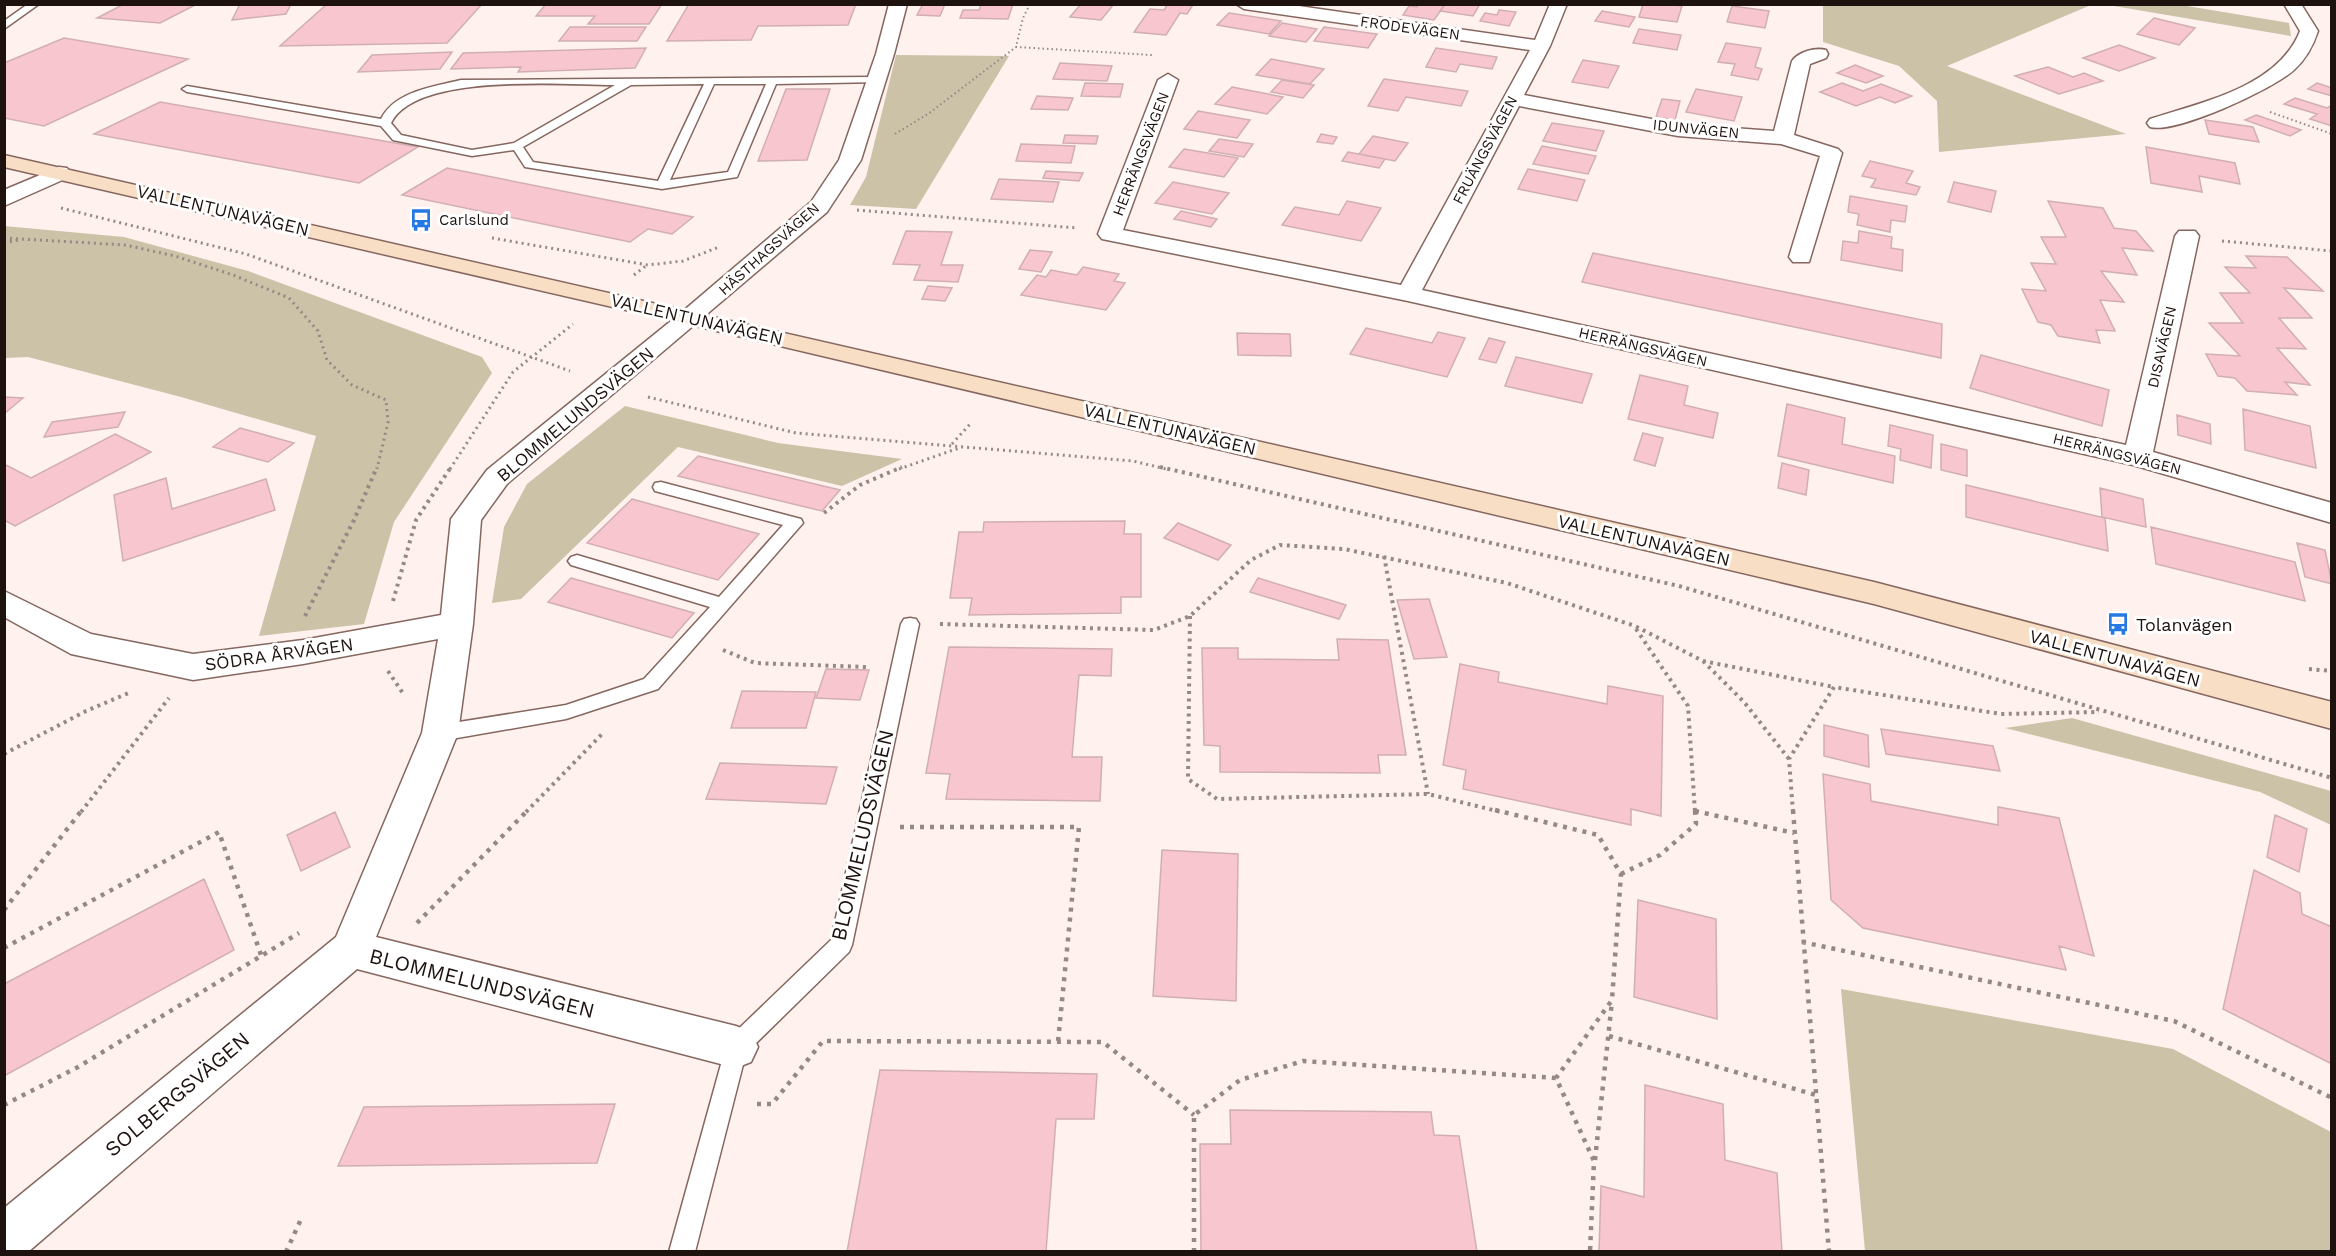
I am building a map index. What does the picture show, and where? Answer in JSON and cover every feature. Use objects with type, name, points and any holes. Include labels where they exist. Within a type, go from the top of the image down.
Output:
[{"type":"main road","name":"VALLENTUNAVÄGEN","points":[[4,161],[692,317],[1874,593],[2331,716]]},
{"type":"street","name":"HÄSTHAGSVÄGEN","points":[[692,317],[819,207],[850,160],[877,80],[898,4]]},
{"type":"street","name":"FRODEVÄGEN","points":[[1244,4],[1541,46]]},
{"type":"street","name":"FRUÄNGSVÄGEN","points":[[1408,294],[1541,46],[1559,4]]},
{"type":"street","points":[[2157,123],[2232,99],[2285,69],[2307,43],[2309,31],[2292,4]]},
{"type":"street","points":[[2309,31],[2331,35]]},
{"type":"street","points":[[1783,138],[1801,61],[1819,54]]},
{"type":"street","name":"HERRÄNGSVÄGEN","points":[[1168,80],[1110,234],[1408,294],[2138,457],[2331,513]]},
{"type":"street","name":"IDUNVÄGEN","points":[[1512,99],[1678,130],[1783,138],[1831,153],[1801,257]]},
{"type":"street","points":[[10,198],[59,173]]},
{"type":"street","name":"DISAVÄGEN","points":[[2138,457],[2187,236]]},
{"type":"street","name":"BLOMMELUNDSVÄGEN","points":[[692,317],[497,477],[466,519],[457,624],[440,733],[367,953],[736,1047]]},
{"type":"street","name":"SÖDRA ÅRVÄGEN","points":[[4,602],[83,645],[193,667],[303,652],[457,624]]},
{"type":"street","name":"SOLBERGSVÄGEN","points":[[4,1240],[293,996],[367,953]]},
{"type":"lane","points":[[4,26],[36,4]]},
{"type":"lane","points":[[386,123],[392,109],[419,94],[461,83],[877,80]]},
{"type":"lane","points":[[187,89],[386,123],[397,138],[472,153],[517,146],[628,82]]},
{"type":"lane","points":[[662,185],[710,82]]},
{"type":"lane","points":[[517,146],[529,165],[662,185],[733,175],[772,82]]},
{"type":"lane","points":[[440,733],[566,711],[651,684],[795,523],[661,487]]},
{"type":"lane","points":[[577,561],[722,604]]},
{"type":"lane","name":"BLOMMELUDSVÄGEN","points":[[736,1047],[841,945],[910,624]]},
{"type":"lane","points":[[682,1251],[736,1047]]},
{"type":"path","points":[[850,160],[928,114],[1016,47],[1023,18],[1030,4]]},
{"type":"path","points":[[1016,47],[1159,55],[1168,80]]},
{"type":"path","points":[[2232,99],[2331,134]]},
{"type":"path","points":[[10,198],[246,254],[572,371]]},
{"type":"path","points":[[819,207],[1063,226],[1110,234]]},
{"type":"path","points":[[2187,236],[2283,248],[2331,251]]},
{"type":"path","points":[[4,238],[125,245],[175,256],[233,275],[289,298],[318,331],[327,360],[352,385],[386,400],[388,422],[378,462],[360,507],[303,618],[303,652]]},
{"type":"path","points":[[492,238],[648,265],[633,276]]},
{"type":"path","points":[[4,243],[25,239]]},
{"type":"path","points":[[532,357],[573,324]]},
{"type":"path","points":[[640,395],[796,433],[1133,461],[1668,583],[2331,778]]},
{"type":"path","points":[[951,445],[971,423]]},
{"type":"path","points":[[795,523],[819,518],[860,485],[914,462],[963,447]]},
{"type":"path","points":[[910,624],[1154,630],[1190,616],[1251,560],[1280,545],[1344,549],[1507,584],[1635,627],[1703,661],[1834,687],[2001,714],[2102,712]]},
{"type":"path","points":[[1384,556],[1428,794]]},
{"type":"path","points":[[1190,616],[1188,779],[1217,799],[1428,794],[1598,835],[1621,874],[1609,1036],[1594,1161],[1590,1251]]},
{"type":"path","points":[[1621,874],[1660,855],[1696,824],[1688,706],[1635,627]]},
{"type":"path","points":[[1703,661],[1744,702],[1789,759],[1802,942],[1829,1251]]},
{"type":"path","points":[[755,663],[900,668]]},
{"type":"path","points":[[4,754],[86,711],[193,667]]},
{"type":"path","points":[[4,910],[193,667]]},
{"type":"path","points":[[367,953],[651,684]]},
{"type":"path","points":[[1789,759],[1834,687]]},
{"type":"path","points":[[1695,811],[1794,833]]},
{"type":"path","points":[[866,827],[1079,827],[1058,1042]]},
{"type":"path","points":[[4,948],[219,832],[261,958],[293,996]]},
{"type":"path","points":[[1802,942],[2174,1021],[2331,1098]]},
{"type":"path","points":[[4,1105],[78,1067],[261,958]]},
{"type":"path","points":[[1556,1078],[1612,1000]]},
{"type":"path","points":[[1609,1036],[1816,1095]]},
{"type":"path","points":[[720,1106],[772,1104],[823,1041],[1103,1042],[1194,1115]]},
{"type":"path","points":[[1194,1115],[1240,1080],[1303,1061],[1556,1078]]},
{"type":"path","points":[[1556,1078],[1594,1161]]},
{"type":"path","points":[[1194,1115],[1194,1251]]},
{"type":"path","points":[[286,1251],[302,1217]]},
{"type":"shaded area","points":[[1823,5],[2091,5],[1947,66],[2126,134],[1939,152],[1937,101],[1899,66],[1823,42]]},
{"type":"shaded area","points":[[2108,5],[2181,5],[2289,23],[2291,36]]},
{"type":"shaded area","points":[[896,55],[1009,56],[916,209],[850,205],[866,177]]},
{"type":"shaded area","points":[[4,226],[124,237],[248,271],[482,357],[492,373],[394,522],[364,624],[259,636],[316,436],[181,397],[28,357],[5,358]]},
{"type":"shaded area","points":[[625,406],[778,443],[902,459],[842,486],[678,447],[521,599],[492,603],[504,527],[527,484]]},
{"type":"shaded area","points":[[2072,718],[2331,791],[2331,825],[2260,792],[2005,728]]},
{"type":"shaded area","points":[[1841,989],[2173,1049],[2331,1132],[2331,1251],[1865,1251]]},
{"type":"building","points":[[124,4],[197,4],[160,23],[97,18]]},
{"type":"building","points":[[240,4],[291,4],[286,14],[232,20]]},
{"type":"building","points":[[327,4],[482,4],[447,43],[280,46]]},
{"type":"building","points":[[546,4],[662,4],[649,24],[588,24],[595,16],[536,16]]},
{"type":"building","points":[[689,4],[856,4],[848,25],[758,26],[751,40],[667,41]]},
{"type":"building","points":[[923,4],[945,4],[940,16],[917,15]]},
{"type":"building","points":[[975,4],[1013,4],[1008,19],[960,18],[963,10],[979,10],[981,5]]},
{"type":"building","points":[[1081,4],[1114,4],[1101,20],[1070,17]]},
{"type":"building","points":[[1168,4],[1193,5],[1187,14],[1180,13],[1166,35],[1134,32],[1150,9],[1164,10]]},
{"type":"building","points":[[1419,4],[1444,6],[1434,20],[1403,15],[1409,6],[1417,7]]},
{"type":"building","points":[[1445,4],[1480,4],[1473,16],[1440,11]]},
{"type":"building","points":[[1643,4],[1682,6],[1677,22],[1639,17]]},
{"type":"building","points":[[1732,6],[1769,11],[1765,28],[1727,22]]},
{"type":"building","points":[[1499,10],[1516,12],[1509,26],[1480,21],[1485,13],[1497,15]]},
{"type":"building","points":[[1602,11],[1635,17],[1629,27],[1595,21]]},
{"type":"building","points":[[1229,13],[1281,21],[1269,34],[1217,25]]},
{"type":"building","points":[[2154,18],[2195,28],[2179,45],[2137,34]]},
{"type":"building","points":[[1282,23],[1317,29],[1306,42],[1269,36]]},
{"type":"building","points":[[570,27],[646,27],[637,41],[559,41]]},
{"type":"building","points":[[1324,27],[1377,34],[1368,48],[1314,41]]},
{"type":"building","points":[[1639,29],[1681,35],[1677,50],[1633,43]]},
{"type":"building","points":[[64,38],[188,59],[44,126],[4,118],[4,63]]},
{"type":"building","points":[[1726,43],[1761,48],[1755,67],[1762,69],[1758,80],[1731,75],[1735,64],[1718,62]]},
{"type":"building","points":[[2119,45],[2155,58],[2119,71],[2083,58]]},
{"type":"building","points":[[646,48],[635,68],[518,72],[521,67],[451,69],[463,53]]},
{"type":"building","points":[[1436,48],[1497,57],[1492,69],[1460,64],[1456,72],[1426,67]]},
{"type":"building","points":[[452,52],[440,69],[358,72],[372,55]]},
{"type":"building","points":[[1271,59],[1324,69],[1310,84],[1256,75]]},
{"type":"building","points":[[1583,60],[1619,66],[1608,88],[1572,82]]},
{"type":"building","points":[[1060,63],[1112,66],[1107,81],[1053,79]]},
{"type":"building","points":[[1855,65],[1883,76],[1866,83],[1837,73]]},
{"type":"building","points":[[2048,67],[2073,77],[2084,73],[2103,81],[2059,94],[2015,76]]},
{"type":"building","points":[[1384,79],[1468,91],[1461,106],[1406,97],[1398,111],[1368,106]]},
{"type":"building","points":[[1282,80],[1314,85],[1303,98],[1271,92]]},
{"type":"building","points":[[1085,83],[1123,84],[1120,97],[1081,96]]},
{"type":"building","points":[[1842,83],[1863,91],[1881,84],[1912,96],[1895,103],[1880,97],[1856,106],[1820,92]]},
{"type":"building","points":[[2317,83],[2332,88],[2332,96],[2308,89]]},
{"type":"building","points":[[1232,87],[1283,97],[1267,114],[1215,104]]},
{"type":"building","points":[[786,89],[830,89],[807,160],[758,161]]},
{"type":"building","points":[[1696,89],[1742,97],[1734,121],[1686,112]]},
{"type":"building","points":[[1037,96],[1073,98],[1068,110],[1031,109]]},
{"type":"building","points":[[2295,98],[2327,108],[2332,105],[2332,126],[2310,119],[2317,114],[2284,104]]},
{"type":"building","points":[[1662,99],[1680,101],[1675,120],[1656,117]]},
{"type":"building","points":[[160,102],[418,147],[359,183],[94,134]]},
{"type":"building","points":[[1198,111],[1250,120],[1237,138],[1184,129]]},
{"type":"building","points":[[2256,115],[2301,130],[2290,136],[2245,120]]},
{"type":"building","points":[[2205,120],[2253,127],[2259,142],[2209,134]]},
{"type":"building","points":[[1552,123],[1604,131],[1596,151],[1543,141]]},
{"type":"building","points":[[1321,134],[1337,137],[1333,144],[1317,142]]},
{"type":"building","points":[[1065,135],[1098,136],[1096,144],[1063,143]]},
{"type":"building","points":[[1373,136],[1408,143],[1395,161],[1359,154]]},
{"type":"building","points":[[1219,139],[1253,144],[1244,157],[1209,151]]},
{"type":"building","points":[[1021,144],[1075,146],[1071,163],[1016,161]]},
{"type":"building","points":[[1542,146],[1596,156],[1588,174],[1533,164]]},
{"type":"building","points":[[2146,147],[2235,163],[2240,184],[2199,176],[2202,192],[2151,183]]},
{"type":"building","points":[[1184,149],[1238,158],[1224,177],[1169,167]]},
{"type":"building","points":[[1348,152],[1385,159],[1379,168],[1342,161]]},
{"type":"building","points":[[1870,161],[1913,171],[1906,183],[1920,187],[1916,195],[1871,187],[1876,179],[1862,176]]},
{"type":"building","points":[[447,168],[693,217],[672,234],[648,229],[630,242],[402,195]]},
{"type":"building","points":[[1528,169],[1585,180],[1577,201],[1518,189]]},
{"type":"building","points":[[1046,171],[1083,173],[1079,181],[1043,178]]},
{"type":"building","points":[[999,179],[1059,182],[1053,202],[991,199]]},
{"type":"building","points":[[1173,182],[1229,193],[1212,214],[1155,203]]},
{"type":"building","points":[[1954,182],[1996,191],[1991,212],[1948,202]]},
{"type":"building","points":[[1850,196],[1907,206],[1905,222],[1891,220],[1890,232],[1857,225],[1859,214],[1848,212]]},
{"type":"building","points":[[1347,201],[1381,208],[1361,241],[1282,225],[1295,207],[1339,215]]},
{"type":"building","points":[[2048,201],[2103,208],[2114,228],[2136,231],[2153,251],[2122,248],[2137,275],[2101,271],[2124,302],[2100,300],[2115,331],[2096,330],[2100,343],[2058,336],[2051,325],[2038,322],[2022,289],[2046,291],[2031,263],[2056,264],[2041,237],[2066,237]]},
{"type":"building","points":[[1181,211],[1217,219],[1211,227],[1174,219]]},
{"type":"building","points":[[906,231],[952,232],[941,265],[963,265],[958,282],[914,280],[920,265],[893,264]]},
{"type":"building","points":[[1859,231],[1892,237],[1891,248],[1903,250],[1902,271],[1841,260],[1843,241],[1858,243]]},
{"type":"building","points":[[1030,250],[1052,252],[1041,272],[1019,269]]},
{"type":"building","points":[[1593,253],[1942,324],[1941,358],[1582,282]]},
{"type":"building","points":[[2246,256],[2287,257],[2323,291],[2284,288],[2312,318],[2279,318],[2306,349],[2277,348],[2310,385],[2285,382],[2297,395],[2247,391],[2235,378],[2218,376],[2206,354],[2240,356],[2209,323],[2243,323],[2220,293],[2250,293],[2225,267],[2256,268]]},
{"type":"building","points":[[1083,267],[1119,274],[1114,281],[1125,283],[1106,310],[1021,295],[1037,275],[1046,277],[1051,270],[1077,275]]},
{"type":"building","points":[[928,286],[952,288],[945,301],[922,299]]},
{"type":"building","points":[[1366,328],[1432,343],[1438,332],[1465,338],[1447,377],[1350,354]]},
{"type":"building","points":[[1237,333],[1290,334],[1291,356],[1238,355]]},
{"type":"building","points":[[1489,338],[1505,342],[1496,363],[1479,359]]},
{"type":"building","points":[[1981,355],[2109,390],[2102,426],[1970,388]]},
{"type":"building","points":[[1516,357],[1592,374],[1582,403],[1505,386]]},
{"type":"building","points":[[1640,375],[1688,386],[1684,405],[1718,413],[1713,438],[1628,419]]},
{"type":"building","points":[[4,397],[23,398],[4,414]]},
{"type":"building","points":[[1787,404],[1845,418],[1842,444],[1895,456],[1893,483],[1778,456]]},
{"type":"building","points":[[2243,409],[2310,426],[2316,468],[2245,450]]},
{"type":"building","points":[[125,412],[118,427],[44,437],[52,422]]},
{"type":"building","points":[[2177,415],[2210,424],[2211,444],[2178,435]]},
{"type":"building","points":[[1890,425],[1933,435],[1931,468],[1900,460],[1901,449],[1888,446]]},
{"type":"building","points":[[240,428],[294,443],[268,462],[213,447]]},
{"type":"building","points":[[1643,433],[1663,438],[1655,466],[1634,460]]},
{"type":"building","points":[[115,434],[151,452],[15,526],[4,520],[4,464],[31,478]]},
{"type":"building","points":[[1941,444],[1967,450],[1967,476],[1941,470]]},
{"type":"building","points":[[698,456],[840,490],[822,511],[678,476]]},
{"type":"building","points":[[1782,463],[1809,470],[1806,495],[1778,488]]},
{"type":"building","points":[[166,478],[172,509],[266,479],[275,510],[123,561],[114,495]]},
{"type":"building","points":[[1966,485],[2105,518],[2108,551],[1966,517]]},
{"type":"building","points":[[2100,488],[2143,499],[2146,527],[2102,517]]},
{"type":"building","points":[[632,499],[759,534],[718,580],[587,543]]},
{"type":"building","points":[[1125,521],[1124,534],[1141,534],[1141,597],[1121,597],[1121,613],[969,615],[972,598],[950,598],[959,532],[983,532],[984,522]]},
{"type":"building","points":[[1178,523],[1231,545],[1218,560],[1164,538]]},
{"type":"building","points":[[2151,527],[2295,562],[2305,601],[2156,564]]},
{"type":"building","points":[[2297,543],[2325,550],[2332,584],[2305,577]]},
{"type":"building","points":[[571,578],[694,613],[672,638],[548,602]]},
{"type":"building","points":[[1258,578],[1346,605],[1339,619],[1250,592]]},
{"type":"building","points":[[1429,599],[1447,657],[1414,659],[1397,600]]},
{"type":"building","points":[[1337,639],[1388,640],[1406,755],[1378,755],[1380,773],[1220,772],[1220,746],[1204,745],[1202,648],[1238,648],[1238,659],[1339,660]]},
{"type":"building","points":[[949,647],[1112,649],[1111,676],[1079,675],[1072,757],[1102,757],[1100,801],[946,799],[950,774],[926,773]]},
{"type":"building","points":[[1460,664],[1499,672],[1498,682],[1607,704],[1608,686],[1663,696],[1661,816],[1631,809],[1631,825],[1463,789],[1466,770],[1443,765]]},
{"type":"building","points":[[826,669],[869,670],[860,700],[816,698]]},
{"type":"building","points":[[742,691],[816,692],[806,728],[731,728]]},
{"type":"building","points":[[1824,725],[1868,735],[1869,767],[1824,756]]},
{"type":"building","points":[[1881,729],[1993,746],[2000,771],[1886,754]]},
{"type":"building","points":[[720,763],[837,767],[826,804],[706,799]]},
{"type":"building","points":[[1823,774],[1870,784],[1871,801],[1998,825],[1998,807],[2059,818],[2094,956],[2059,946],[2066,970],[1863,928],[1831,900]]},
{"type":"building","points":[[335,812],[350,847],[301,871],[287,835]]},
{"type":"building","points":[[2275,815],[2307,829],[2299,872],[2267,857]]},
{"type":"building","points":[[1162,850],[1238,854],[1236,1001],[1153,996]]},
{"type":"building","points":[[2254,870],[2300,893],[2302,914],[2332,927],[2332,1064],[2223,1009]]},
{"type":"building","points":[[204,879],[234,950],[4,1076],[4,984]]},
{"type":"building","points":[[1638,900],[1716,919],[1717,1019],[1634,997]]},
{"type":"building","points":[[880,1070],[1097,1074],[1094,1119],[1056,1119],[1046,1252],[847,1252]]},
{"type":"building","points":[[1645,1085],[1723,1104],[1725,1160],[1777,1173],[1782,1252],[1599,1252],[1601,1186],[1644,1197]]},
{"type":"building","points":[[615,1104],[597,1163],[338,1166],[364,1107]]},
{"type":"building","points":[[1230,1110],[1431,1112],[1434,1135],[1459,1136],[1477,1252],[1201,1252],[1200,1144],[1231,1144]]},
{"type":"place","name":"Carlslund","points":[[421,220]]},
{"type":"place","name":"Tolanvägen","points":[[2118,624]]}]
